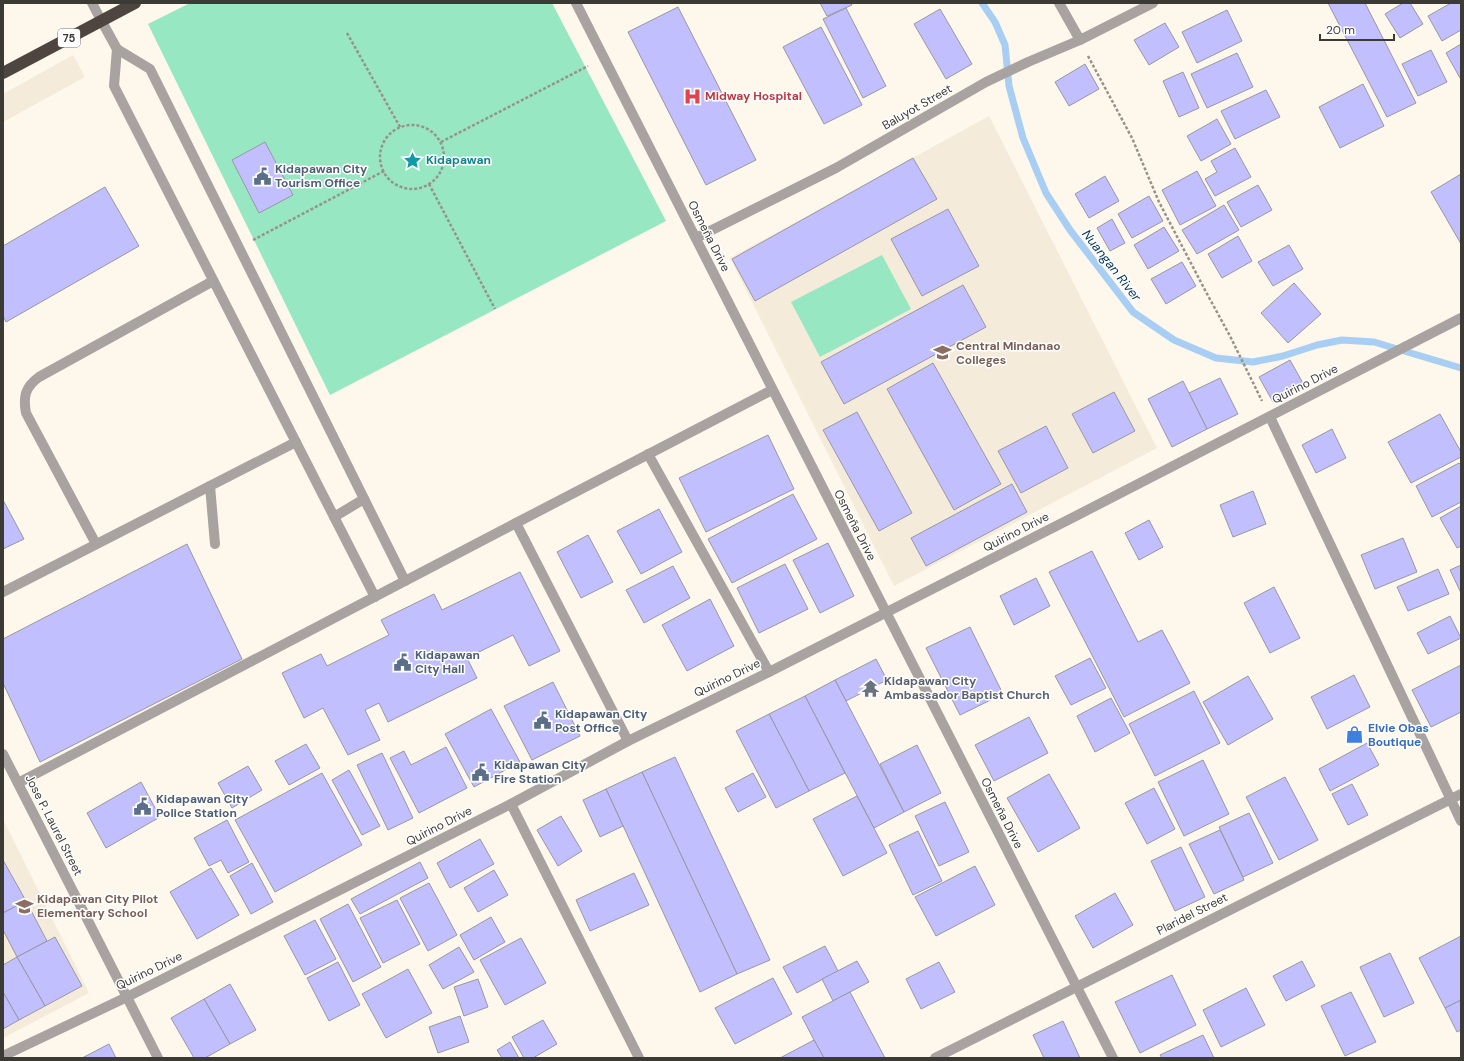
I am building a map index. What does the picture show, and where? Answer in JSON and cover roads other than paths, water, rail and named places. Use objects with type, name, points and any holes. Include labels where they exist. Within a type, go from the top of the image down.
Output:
[{"type":"highway","name":"75","points":[[3,73],[135,3]]},
{"type":"street","points":[[92,3],[117,49],[150,69],[405,581]]},
{"type":"street","name":"Osmeña Drive","points":[[576,3],[1112,1058]]},
{"type":"street","points":[[1059,3],[1080,40]]},
{"type":"street","name":"Baluyot Street","points":[[696,238],[836,168],[986,82],[1080,40],[1154,3]]},
{"type":"street","points":[[117,49],[114,86],[375,597]]},
{"type":"street","points":[[96,544],[26,413],[24,402],[26,391],[32,382],[38,377],[213,281]]},
{"type":"street","name":"Quirino Drive","points":[[3,1056],[127,996],[511,804],[628,741],[886,613],[1461,318]]},
{"type":"street","points":[[18,784],[772,390]]},
{"type":"street","points":[[1270,417],[1461,821]]},
{"type":"street","points":[[3,592],[296,442]]},
{"type":"street","points":[[648,454],[769,672]]},
{"type":"street","points":[[210,486],[215,544]]},
{"type":"street","points":[[334,517],[364,499]]},
{"type":"street","points":[[516,523],[628,741]]},
{"type":"street","name":"Jose P. Laurel Street","points":[[3,754],[158,1058]]},
{"type":"street","name":"Plaridel Street","points":[[935,1058],[1461,794]]},
{"type":"street","points":[[511,804],[639,1058]]},
{"type":"waterway","name":"Nuangan River","points":[[982,3],[995,22],[1005,45],[1009,86],[1023,138],[1046,193],[1070,230],[1133,312],[1174,340],[1216,358],[1253,362],[1283,356],[1317,345],[1342,340],[1374,342],[1461,368]]},
{"type":"place","name":"Midway Hospital","points":[[692,96]]},
{"type":"place","name":"Kidapawan","points":[[413,160]]},
{"type":"place","name":"Kidapawan City Tourism Office","points":[[262,176]]},
{"type":"place","name":"Central Mindanao Colleges","points":[[943,353]]},
{"type":"place","name":"Kidapawan City Hall","points":[[402,662]]},
{"type":"place","name":"Kidapawan City Ambassador Baptist Church","points":[[871,688]]},
{"type":"place","name":"Kidapawan City Post Office","points":[[542,721]]},
{"type":"place","name":"Elvie Obas Boutique","points":[[1355,735]]},
{"type":"place","name":"Kidapawan City Fire Station","points":[[481,772]]},
{"type":"place","name":"Kidapawan City Police Station","points":[[143,806]]},
{"type":"place","name":"Kidapawan City Pilot Elementary School","points":[[24,906]]}]
